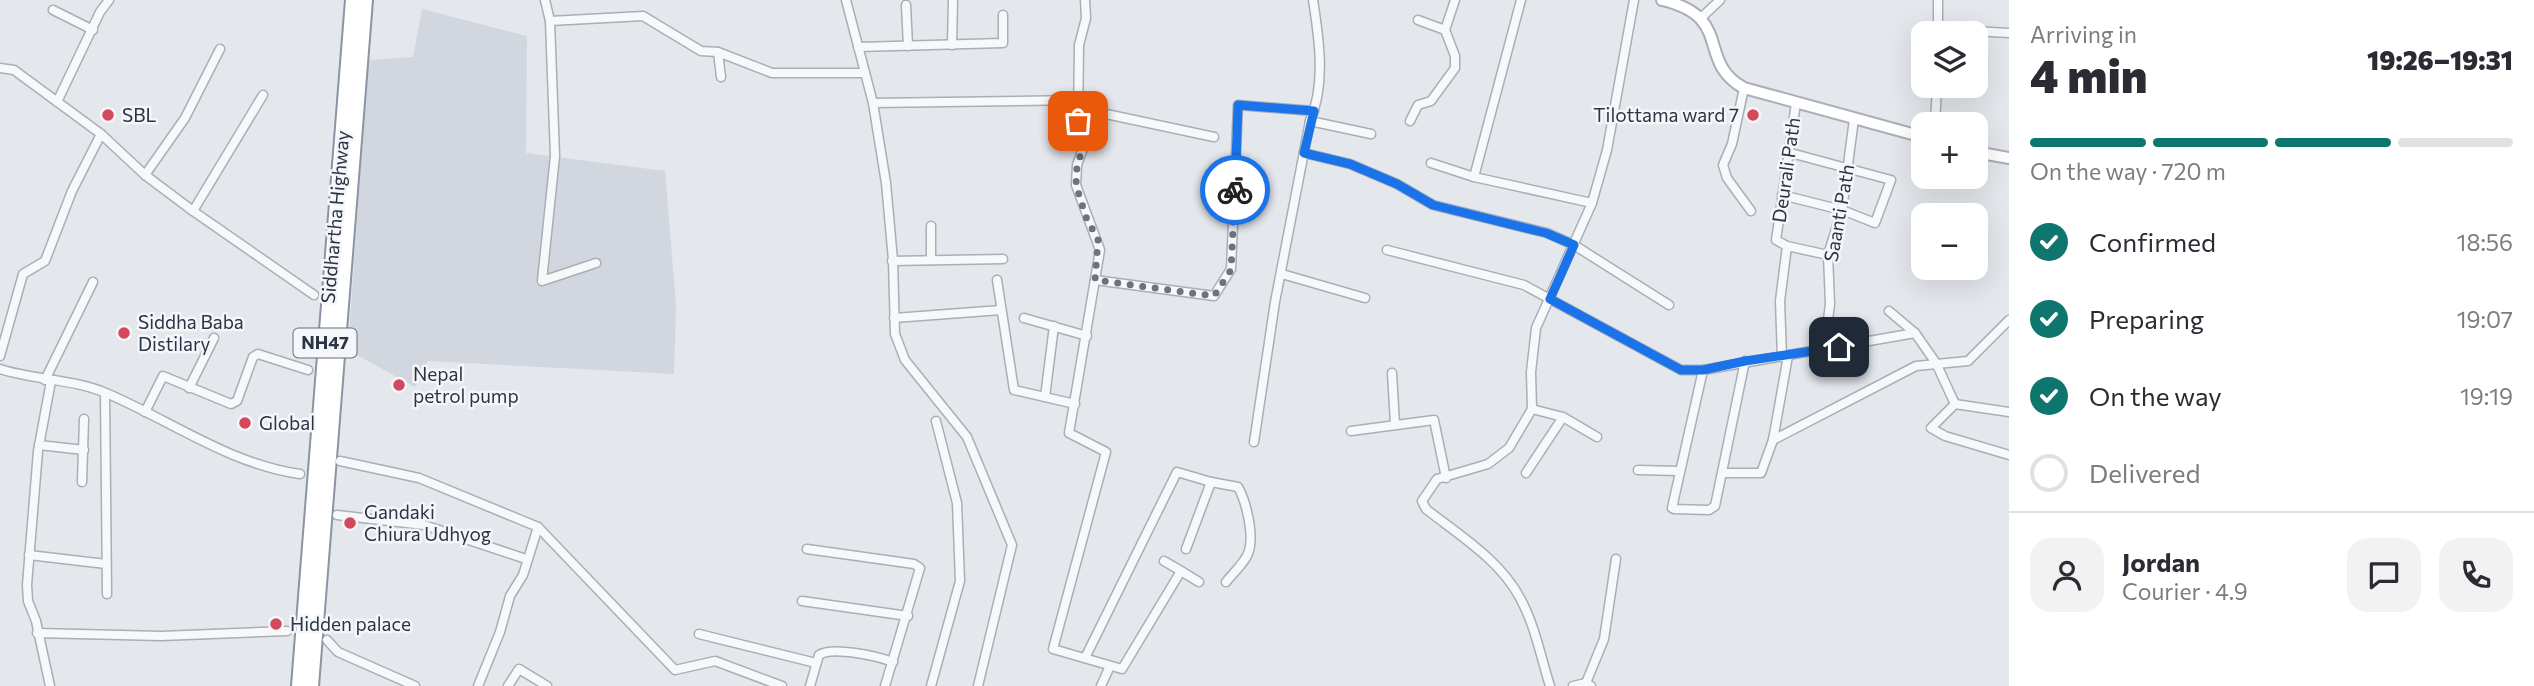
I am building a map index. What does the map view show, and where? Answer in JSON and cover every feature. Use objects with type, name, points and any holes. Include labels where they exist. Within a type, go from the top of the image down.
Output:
[{"type":"highway","name":"Siddhartha Highway","points":[[299,686],[353,0]]},
{"type":"highway","name":"Siddhartha Highway","points":[[311,686],[365,0]]},
{"type":"street","points":[[57,102],[100,12],[109,0]]},
{"type":"street","points":[[545,0],[550,20],[555,156],[542,281],[596,263]]},
{"type":"street","points":[[846,0],[873,103],[886,183],[895,334],[905,360],[967,437],[1012,545],[978,686]]},
{"type":"street","points":[[952,44],[953,0]]},
{"type":"street","points":[[1085,0],[1086,18],[1079,45],[1078,121],[1085,143],[1077,165],[1076,185],[1086,217],[1098,240],[1087,336],[1069,433],[1107,452],[1053,649],[1122,669],[1181,571]]},
{"type":"street","points":[[1254,442],[1275,302],[1320,72],[1313,0]]},
{"type":"street","points":[[1410,121],[1418,105],[1431,101],[1455,68],[1455,56],[1445,30],[1455,0]]},
{"type":"street","points":[[1474,177],[1521,0]]},
{"type":"street","points":[[1550,686],[1520,598],[1473,544],[1426,509],[1422,501],[1426,491],[1437,479],[1488,464],[1509,447],[1532,409],[1531,372],[1536,328],[1592,203],[1608,149],[1634,0]]},
{"type":"street","points":[[1662,0],[1680,4],[1702,17],[1708,26],[1725,75],[1744,88],[1911,134]]},
{"type":"street","points":[[1702,17],[1720,0]]},
{"type":"street","points":[[1938,0],[1938,21]]},
{"type":"street","points":[[906,5],[908,46]]},
{"type":"street","points":[[52,10],[93,30]]},
{"type":"street","points":[[858,47],[1003,43],[1003,15]]},
{"type":"street","points":[[550,20],[643,16],[701,51],[718,52],[772,73],[865,73]]},
{"type":"street","points":[[1418,20],[1445,30]]},
{"type":"street","points":[[1988,32],[2009,33]]},
{"type":"street","points":[[145,175],[185,118],[220,49]]},
{"type":"street","points":[[718,52],[721,77]]},
{"type":"street","points":[[0,69],[14,70],[102,134],[145,175],[314,295]]},
{"type":"street","points":[[1744,88],[1732,144],[1723,165],[1727,178],[1751,211]]},
{"type":"street","points":[[193,211],[263,95]]},
{"type":"street","points":[[873,103],[1079,104],[1214,137]]},
{"type":"street","name":"Deurali Path","points":[[1724,472],[1760,472],[1773,440],[1785,357],[1780,301],[1787,246],[1776,240],[1796,103]]},
{"type":"street","points":[[1095,280],[1214,296],[1231,270],[1238,105],[1314,111]]},
{"type":"street","name":"Saanti Path","points":[[1824,350],[1830,304],[1828,255],[1842,210],[1854,118]]},
{"type":"street","points":[[1310,121],[1371,134]]},
{"type":"street","points":[[1,353],[23,274],[46,261],[72,191],[102,134]]},
{"type":"street","points":[[1782,195],[1842,210],[1875,223],[1891,180],[1787,152]]},
{"type":"street","points":[[1304,153],[1350,164],[1397,184],[1433,205],[1546,233],[1574,245],[1669,305]]},
{"type":"street","points":[[1988,154],[2009,158]]},
{"type":"street","points":[[1431,163],[1474,177],[1592,203]]},
{"type":"street","points":[[931,226],[931,260]]},
{"type":"street","points":[[1787,246],[1828,255]]},
{"type":"street","points":[[1387,250],[1524,285],[1681,370],[1703,370],[1915,333]]},
{"type":"street","points":[[892,261],[1003,259]]},
{"type":"street","points":[[1282,274],[1364,298]]},
{"type":"street","points":[[997,280],[1014,390],[1074,404]]},
{"type":"street","points":[[50,686],[28,601],[29,555],[39,445],[48,380],[93,282]]},
{"type":"street","points":[[894,318],[1001,310]]},
{"type":"street","points":[[1889,311],[1915,333],[1936,363],[1955,404]]},
{"type":"street","points":[[1024,318],[1087,336]]},
{"type":"street","points":[[1773,440],[1916,366],[1968,361],[2009,320]]},
{"type":"street","points":[[1045,397],[1054,326]]},
{"type":"street","points":[[189,388],[214,338]]},
{"type":"street","points":[[145,412],[163,376],[225,404],[234,403],[253,358],[258,354],[308,370]]},
{"type":"street","points":[[1703,370],[1679,471],[1672,508],[1674,509],[1713,509],[1724,472],[1745,361]]},
{"type":"street","points":[[0,369],[105,393],[230,454],[259,465],[300,474]]},
{"type":"street","points":[[1392,373],[1395,425]]},
{"type":"street","points":[[105,393],[107,594]]},
{"type":"street","points":[[1955,404],[2009,412]]},
{"type":"street","points":[[1955,404],[1931,428],[1945,436],[2009,455]]},
{"type":"street","points":[[1532,409],[1563,416],[1597,437]]},
{"type":"street","points":[[1526,473],[1563,416]]},
{"type":"street","points":[[82,482],[84,419]]},
{"type":"street","points":[[931,686],[960,581],[957,503],[936,421]]},
{"type":"street","points":[[1351,431],[1437,422],[1446,478]]},
{"type":"street","points":[[39,445],[84,450]]},
{"type":"street","points":[[340,461],[419,478],[538,527],[675,670],[715,661],[782,686]]},
{"type":"street","points":[[1638,470],[1679,471]]},
{"type":"street","points":[[1085,658],[1177,472],[1211,482],[1238,486],[1243,496],[1250,536],[1249,552],[1226,582]]},
{"type":"street","points":[[1186,549],[1211,482]]},
{"type":"street","points":[[337,515],[424,525],[526,559]]},
{"type":"street","points":[[478,686],[500,632],[510,596],[523,575],[538,527]]},
{"type":"street","points":[[807,549],[914,564],[920,568],[908,616],[885,686]]},
{"type":"street","points":[[29,555],[106,564]]},
{"type":"street","points":[[1573,686],[1588,684],[1604,639],[1616,559]]},
{"type":"street","points":[[1164,561],[1199,582]]},
{"type":"street","points":[[802,601],[908,616]]},
{"type":"street","points":[[37,633],[161,636],[288,631]]},
{"type":"street","points":[[699,634],[816,663]]},
{"type":"street","points":[[327,640],[338,652],[398,682],[415,686]]},
{"type":"street","points":[[810,686],[819,655],[828,650],[879,657],[893,662]]},
{"type":"street","points":[[1101,686],[1110,666]]},
{"type":"street","points":[[508,686],[519,669],[547,686]]},
{"type":"shaded area","points":[[422,9],[527,36],[526,153],[665,171],[676,305],[674,374],[428,361],[415,387],[348,350],[368,60],[413,57]]},
{"type":"way so far","points":[[1078,121],[1085,143],[1077,165],[1076,185],[1086,217],[1098,240],[1100,250],[1095,280],[1214,296],[1231,270],[1235,190]]},
{"type":"place","name":"SBL","points":[[108,115]]},
{"type":"place","name":"Tilottama ward 7","points":[[1753,115]]},
{"type":"place","name":"Siddha Baba Distilary","points":[[124,333]]},
{"type":"place","name":"Nepal petrol pump","points":[[399,385]]},
{"type":"place","name":"Global","points":[[245,423]]},
{"type":"place","name":"Gandaki Chiura Udhyog","points":[[350,523]]},
{"type":"place","name":"Hidden palace","points":[[276,624]]},
{"type":"route","points":[[1235,190],[1238,105],[1314,111],[1304,153],[1350,164],[1397,184],[1433,205],[1475,218],[1546,233],[1574,245],[1550,299],[1681,370],[1703,370],[1839,347]]}]
